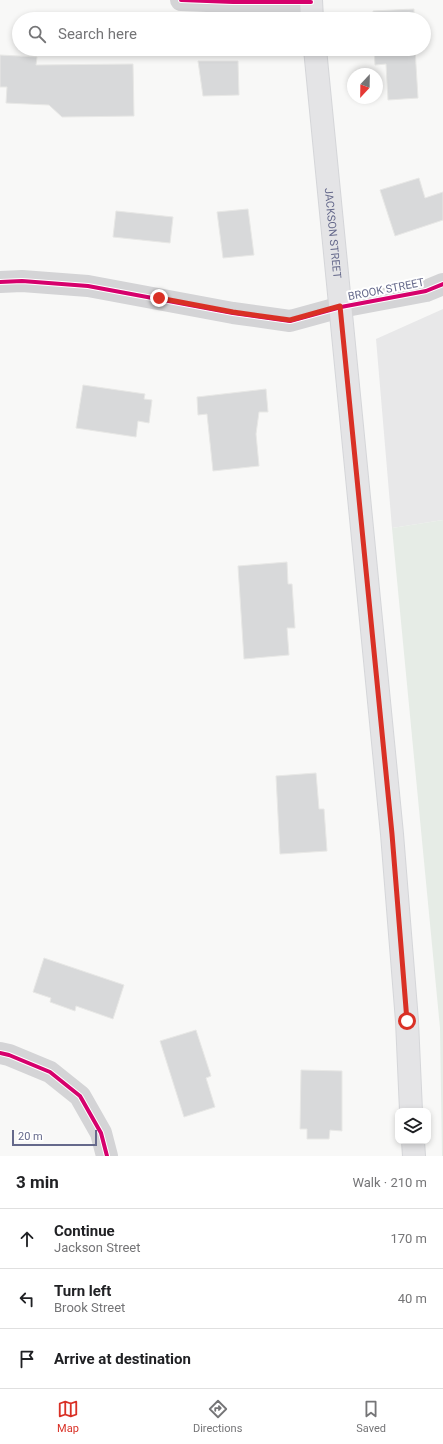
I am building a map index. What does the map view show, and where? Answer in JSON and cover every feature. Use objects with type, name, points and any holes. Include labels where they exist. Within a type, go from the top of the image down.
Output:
[{"type":"main road","name":"JACKSON STREET","points":[[316,56],[392,834],[407,1021],[411,1108]]},
{"type":"main road","points":[[413,1144],[414,1156]]},
{"type":"street","points":[[180,0],[311,7]]},
{"type":"street","name":"BROOK STREET","points":[[0,282],[22,281],[88,286],[233,312],[290,320],[340,306],[426,291],[443,284]]},
{"type":"street","points":[[0,1053],[9,1055],[50,1072],[80,1096],[101,1133],[107,1156]]},
{"type":"shaded area","points":[[443,309],[443,520],[392,528],[376,339]]},
{"type":"shaded area","points":[[443,520],[442,1156],[440,1028],[392,528]]},
{"type":"building","points":[[414,9],[414,12],[373,11]]},
{"type":"building","points":[[0,55],[37,57],[36,65],[133,64],[134,116],[62,117],[49,105],[6,103],[7,87],[0,87]]},
{"type":"building","points":[[374,56],[415,56],[418,98],[388,100],[386,64],[375,65]]},
{"type":"building","points":[[198,61],[238,61],[239,95],[203,96]]},
{"type":"building","points":[[419,178],[425,198],[443,192],[443,220],[395,236],[380,190]]},
{"type":"building","points":[[248,209],[254,255],[223,258],[217,212]]},
{"type":"building","points":[[116,211],[173,217],[170,243],[113,237]]},
{"type":"building","points":[[83,385],[145,394],[144,399],[152,400],[149,423],[138,421],[136,437],[76,428]]},
{"type":"building","points":[[266,389],[268,412],[259,412],[256,434],[259,466],[213,471],[207,414],[198,415],[197,397]]},
{"type":"building","points":[[287,562],[288,584],[292,584],[295,628],[287,628],[289,655],[244,659],[238,566]]},
{"type":"building","points":[[316,773],[319,809],[324,809],[327,851],[280,854],[276,776]]},
{"type":"building","points":[[44,958],[124,985],[113,1019],[76,1006],[75,1011],[50,1002],[51,998],[33,992]]},
{"type":"building","points":[[196,1030],[211,1076],[206,1078],[215,1107],[184,1117],[160,1041]]},
{"type":"building","points":[[301,1070],[342,1071],[342,1131],[330,1130],[329,1139],[307,1139],[307,1129],[300,1129]]},
{"type":"cycle path","points":[[181,0],[311,2]]},
{"type":"cycle path","points":[[0,282],[22,281],[88,286],[233,313],[290,321],[341,307],[426,291],[443,284]]},
{"type":"cycle path","points":[[0,1053],[9,1055],[50,1072],[80,1096],[101,1133],[107,1156]]},
{"type":"route","points":[[159,298],[233,312],[290,320],[340,306],[392,834],[407,1021]]}]
